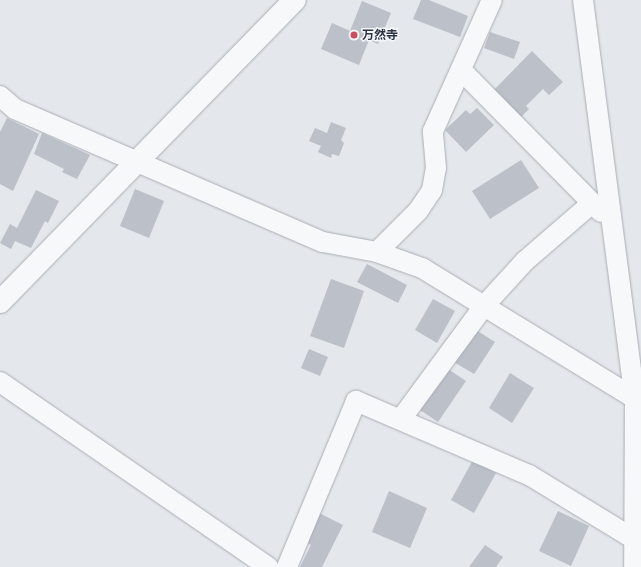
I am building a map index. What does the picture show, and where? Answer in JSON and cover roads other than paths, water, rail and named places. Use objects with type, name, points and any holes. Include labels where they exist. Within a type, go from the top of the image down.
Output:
[{"type":"street","points":[[0,302],[137,163],[294,0]]},
{"type":"street","points":[[376,252],[418,211],[432,190],[436,168],[433,130],[439,113],[462,71],[492,0]]},
{"type":"street","points":[[582,0],[611,220],[638,400],[634,567]]},
{"type":"street","points":[[462,71],[591,204],[611,220]]},
{"type":"street","points":[[0,96],[16,109],[137,163],[323,242],[376,252],[422,268],[638,400]]},
{"type":"street","points":[[401,419],[484,306],[525,261],[591,204]]},
{"type":"street","points":[[0,382],[268,567]]},
{"type":"street","points":[[287,567],[356,402],[401,419],[529,474],[634,539]]},
{"type":"place","name":"万然寺","points":[[354,35]]}]
